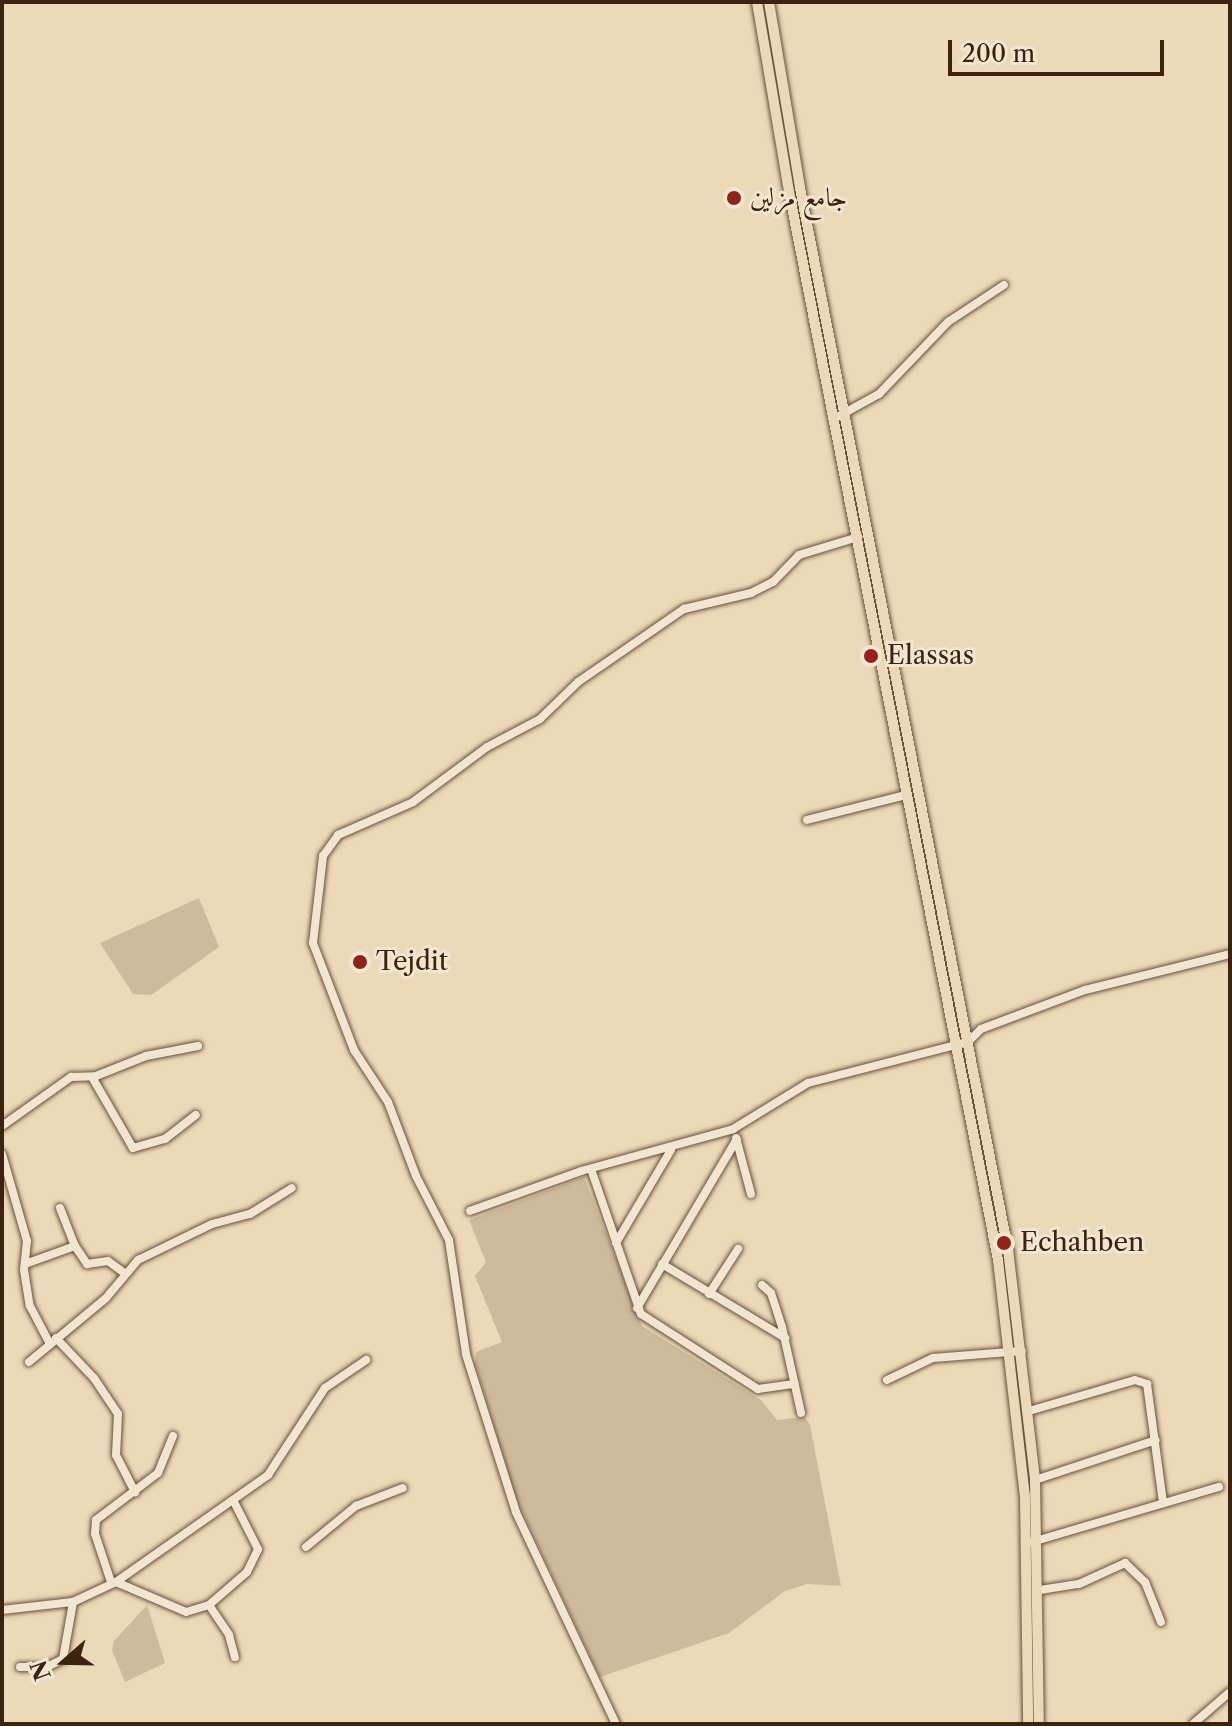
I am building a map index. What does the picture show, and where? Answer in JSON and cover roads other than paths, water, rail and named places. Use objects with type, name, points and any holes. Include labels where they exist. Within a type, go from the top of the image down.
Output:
[{"type":"main road","points":[[757,2],[902,740],[906,795],[955,1032],[963,1043],[1029,1411],[1035,1480],[1028,1724]]},
{"type":"main road","points":[[769,2],[770,56]]},
{"type":"main road","points":[[840,415],[858,537],[964,1020],[960,1058],[997,1221]]},
{"type":"main road","points":[[1017,1352],[1040,1590],[1039,1724]]},
{"type":"street","points":[[840,415],[879,394],[954,317],[1004,285]]},
{"type":"street","points":[[616,1724],[516,1512],[466,1354],[449,1240],[416,1176],[388,1102],[354,1050],[313,943],[323,856],[338,835],[413,802],[487,747],[540,719],[578,682],[684,609],[751,593],[773,582],[799,555],[858,537]]},
{"type":"street","points":[[807,820],[906,795]]},
{"type":"street","points":[[470,1211],[591,1169],[672,1150],[733,1129],[808,1083],[963,1043],[981,1029],[1118,980],[1230,954]]},
{"type":"street","points":[[964,1020],[981,1029]]},
{"type":"street","points":[[943,1047],[955,1032]]},
{"type":"street","points":[[2,1126],[61,1082],[92,1077],[146,1056],[198,1046]]},
{"type":"street","points":[[943,1047],[960,1058]]},
{"type":"street","points":[[92,1077],[133,1148],[165,1139],[196,1115]]},
{"type":"street","points":[[733,1129],[751,1194]]},
{"type":"street","points":[[637,1308],[737,1139]]},
{"type":"street","points":[[616,1243],[672,1150]]},
{"type":"street","points":[[2,1154],[25,1234],[25,1264],[33,1315],[52,1340],[94,1378],[118,1414],[116,1455],[135,1492]]},
{"type":"street","points":[[591,1169],[637,1308],[758,1389],[795,1384]]},
{"type":"street","points":[[29,1362],[106,1298],[123,1272],[151,1253],[212,1224],[250,1214],[292,1188]]},
{"type":"street","points":[[60,1208],[75,1246],[87,1264],[108,1261],[123,1272]]},
{"type":"street","points":[[25,1264],[75,1246]]},
{"type":"street","points":[[709,1294],[738,1249]]},
{"type":"street","points":[[662,1264],[785,1338]]},
{"type":"street","points":[[762,1285],[771,1293],[785,1338],[801,1413]]},
{"type":"street","points":[[887,1380],[933,1358],[1017,1352]]},
{"type":"street","points":[[2,1610],[73,1602],[114,1582],[233,1500],[276,1465],[325,1388],[366,1360]]},
{"type":"street","points":[[1029,1411],[1142,1381],[1151,1397],[1163,1503]]},
{"type":"street","points":[[173,1436],[164,1467],[135,1492],[100,1514],[94,1525],[114,1582],[186,1612],[209,1605],[247,1572],[258,1549],[233,1500]]},
{"type":"street","points":[[1035,1480],[1156,1440]]},
{"type":"street","points":[[1033,1542],[1219,1487]]},
{"type":"street","points":[[306,1547],[356,1506],[403,1488]]},
{"type":"street","points":[[1040,1590],[1079,1584],[1125,1563],[1145,1582],[1161,1622]]},
{"type":"street","points":[[20,1667],[47,1667],[63,1659],[73,1602]]},
{"type":"street","points":[[209,1605],[229,1635],[235,1657]]},
{"type":"street","points":[[1193,1724],[1230,1692]]},
{"type":"place","name":"جامع مزلين","points":[[734,198]]},
{"type":"place","name":"Elassas","points":[[871,656]]},
{"type":"place","name":"Tejdit","points":[[360,962]]},
{"type":"place","name":"Echahben","points":[[1004,1243]]}]
